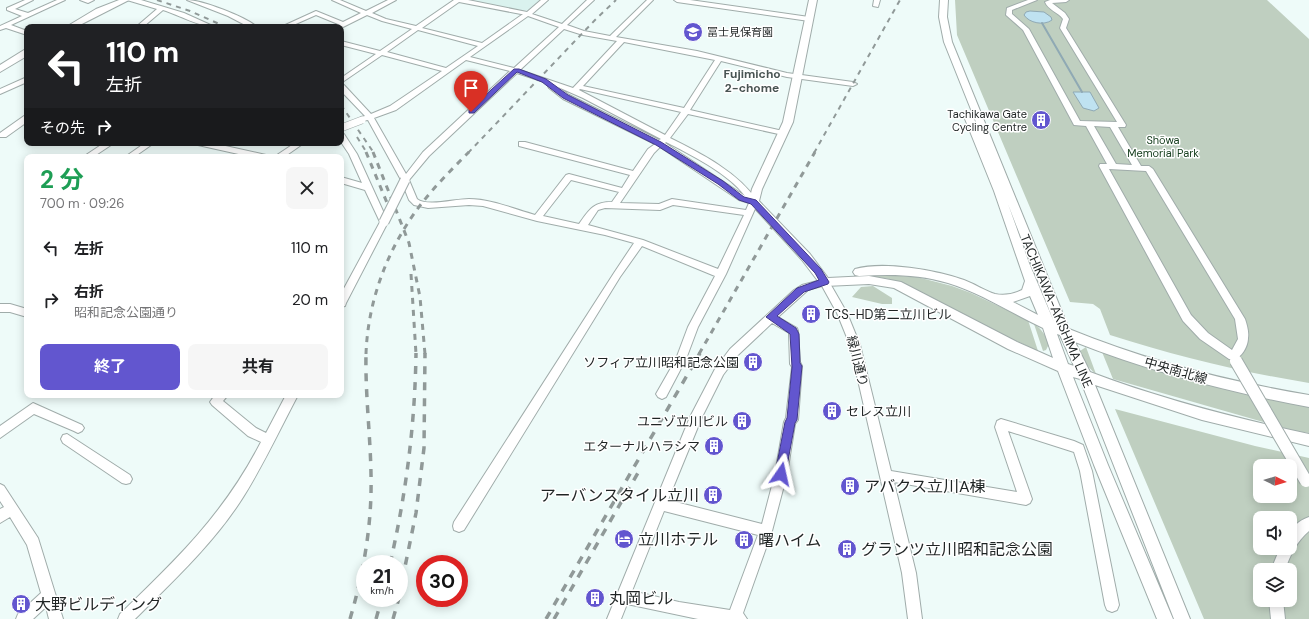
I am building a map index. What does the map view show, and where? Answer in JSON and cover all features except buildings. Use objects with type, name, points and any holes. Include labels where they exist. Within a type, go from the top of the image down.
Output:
[{"type":"main road","points":[[75,24],[95,13],[125,0]]},
{"type":"main road","points":[[754,202],[757,189],[788,122],[813,0]]},
{"type":"main road","name":"TACHIKAWA-AKISHIMA LINE","points":[[936,0],[935,18],[938,37],[999,191],[1030,282],[1048,325],[1101,465],[1165,619]]},
{"type":"main road","name":"TACHIKAWA-AKISHIMA LINE","points":[[944,0],[943,17],[948,42],[1064,332],[1085,376],[1182,619]]},
{"type":"main road","points":[[0,68],[24,54]]},
{"type":"main road","name":"緑川通り","points":[[754,202],[806,257],[825,282]]},
{"type":"main road","points":[[825,282],[843,275],[860,272],[912,272],[951,280],[992,297],[1008,299],[1019,297],[1027,292],[1030,282]]},
{"type":"main road","points":[[825,282],[865,279],[878,280],[897,285],[1006,342],[1085,376],[1187,411],[1256,429],[1309,440]]},
{"type":"main road","name":"中央南北線","points":[[992,297],[1048,325],[1115,352],[1176,371],[1233,386],[1309,401]]},
{"type":"street","points":[[27,15],[9,9],[30,0]]},
{"type":"street","points":[[3,27],[62,0]]},
{"type":"street","points":[[83,0],[91,0]]},
{"type":"street","points":[[130,0],[162,8],[206,24]]},
{"type":"street","points":[[190,0],[230,15],[248,24]]},
{"type":"street","points":[[335,0],[384,20],[484,45]]},
{"type":"street","points":[[344,24],[393,0]]},
{"type":"street","points":[[344,79],[458,0],[527,15],[583,33],[719,58],[798,76],[853,84]]},
{"type":"street","points":[[344,127],[393,108],[527,15],[545,0]]},
{"type":"street","points":[[344,297],[406,180],[415,166],[591,0]]},
{"type":"street","points":[[611,38],[650,0]]},
{"type":"street","points":[[677,0],[809,19]]},
{"type":"street","points":[[1034,0],[1009,9],[1009,15],[1026,29],[1077,123],[1122,125],[1063,28],[1066,19],[1063,14],[1048,5],[1046,1]]},
{"type":"street","points":[[1046,1],[1066,0]]},
{"type":"street","points":[[143,24],[162,8]]},
{"type":"street","points":[[291,24],[316,13],[336,24]]},
{"type":"street","points":[[3,27],[24,33]]},
{"type":"street","points":[[566,97],[576,89],[622,40]]},
{"type":"street","points":[[344,45],[448,70]]},
{"type":"street","name":"緑川通り","points":[[466,58],[516,70],[576,89],[666,138],[717,168],[749,194],[754,202]]},
{"type":"street","points":[[615,204],[651,151],[666,138],[686,111],[719,58]]},
{"type":"street","points":[[0,92],[24,80]]},
{"type":"street","name":"緑川通り","points":[[544,80],[566,97],[659,143],[742,198],[754,202]]},
{"type":"street","points":[[576,89],[686,111],[783,133]]},
{"type":"street","points":[[344,91],[366,118],[406,180],[413,200],[417,203],[428,205],[469,202],[483,203],[537,218],[606,232],[640,242],[721,274]]},
{"type":"street","points":[[1,137],[24,120]]},
{"type":"street","points":[[1088,123],[1113,167]]},
{"type":"street","points":[[1112,124],[1138,168]]},
{"type":"street","points":[[344,140],[353,154],[384,222]]},
{"type":"street","points":[[522,144],[635,174]]},
{"type":"street","points":[[93,154],[105,146]]},
{"type":"street","points":[[134,154],[146,146]]},
{"type":"street","points":[[214,146],[250,154]]},
{"type":"street","points":[[283,154],[295,146]]},
{"type":"street","points":[[1235,358],[1241,348],[1244,338],[1240,320],[1149,168],[1103,166],[1187,318],[1204,336],[1235,358],[1308,483]]},
{"type":"street","points":[[537,218],[569,178],[624,191]]},
{"type":"street","points":[[344,181],[369,188]]},
{"type":"street","points":[[581,228],[596,208],[615,204],[660,207],[672,202],[748,213]]},
{"type":"street","points":[[662,394],[681,359],[693,327],[721,274],[754,202]]},
{"type":"street","points":[[460,526],[617,275],[640,242]]},
{"type":"street","points":[[614,619],[696,417],[720,372],[734,352],[800,290],[825,282]]},
{"type":"street","name":"緑川通り","points":[[825,282],[852,335],[909,573],[915,619]]},
{"type":"street","points":[[0,308],[10,308],[24,312]]},
{"type":"street","points":[[624,596],[679,609],[736,619],[766,531],[781,474],[790,422],[792,420],[797,366],[795,364],[794,334],[793,331],[771,317]]},
{"type":"street","points":[[219,398],[216,402],[252,432],[268,440]]},
{"type":"street","points":[[126,619],[188,558],[209,534],[243,486],[290,398]]},
{"type":"street","points":[[0,433],[33,408],[78,428]]},
{"type":"street","points":[[885,475],[1026,499],[1001,424],[1074,446],[1079,449],[1086,471],[1112,605]]},
{"type":"street","points":[[67,439],[126,479]]},
{"type":"street","points":[[0,490],[33,542],[56,619]]},
{"type":"street","points":[[661,504],[766,531]]},
{"type":"street","points":[[0,517],[12,508]]},
{"type":"street","points":[[1297,534],[1309,523]]},
{"type":"street","points":[[23,619],[50,595]]},
{"type":"street","points":[[1277,607],[1278,619]]},
{"type":"shaded area","points":[[467,0],[541,0],[530,10],[523,11]]},
{"type":"green space","name":"Shōwa Memorial Park","points":[[955,0],[1267,0],[1309,39],[1309,383],[1209,363],[1110,335],[1100,309],[1093,304],[1070,302],[957,35]]},
{"type":"green space","points":[[876,274],[917,277],[952,286],[971,293],[1028,320],[1038,351],[982,325],[910,287],[889,279],[865,275]]},
{"type":"green space","points":[[873,286],[892,298],[892,304],[882,304],[852,297],[861,287]]},
{"type":"green space","points":[[1034,324],[1047,338],[1049,344],[1046,350],[1043,351]]},
{"type":"green space","points":[[1086,347],[1096,374],[1086,364],[1080,351]]},
{"type":"green space","points":[[1102,352],[1309,405],[1309,433],[1295,431],[1113,379]]},
{"type":"green space","points":[[1115,409],[1255,446],[1309,458],[1309,619],[1204,619]]},
{"type":"water","points":[[1026,12],[1044,12],[1051,17],[1052,20],[1045,23],[1033,22],[1024,15]]},
{"type":"water","points":[[1073,92],[1090,92],[1099,108],[1094,111],[1083,108]]},
{"type":"waterway","points":[[1042,23],[1082,92]]},
{"type":"railway","points":[[157,0],[190,11],[219,24]]},
{"type":"railway","points":[[468,153],[616,0]]},
{"type":"railway","points":[[814,153],[900,0]]},
{"type":"railway","points":[[344,109],[374,153]]},
{"type":"railway","points":[[357,137],[367,153]]},
{"type":"railway","points":[[366,152],[390,210]]},
{"type":"railway","points":[[373,152],[404,230]]},
{"type":"railway","points":[[404,230],[417,209],[431,192],[469,152]]},
{"type":"railway","points":[[699,354],[815,152]]},
{"type":"railway","points":[[366,354],[368,332],[377,289],[394,247],[404,230]]},
{"type":"railway","points":[[404,230],[409,243],[420,297],[425,354]]},
{"type":"railway","points":[[411,274],[416,354]]},
{"type":"railway","points":[[546,619],[700,353]]},
{"type":"railway","points":[[350,619],[365,557],[371,493],[366,388],[366,354]]},
{"type":"railway","points":[[392,555],[401,512],[409,459],[414,406],[416,354]]},
{"type":"railway","points":[[407,555],[416,513],[424,448],[425,354]]},
{"type":"railway","points":[[554,619],[639,471]]},
{"type":"railway","points":[[376,619],[379,607]]},
{"type":"railway","points":[[393,619],[396,607]]},
{"type":"place","name":"冨士見保育園","points":[[693,32]]},
{"type":"place","name":"Tachikawa Gate Cycling Centre","points":[[1041,120]]},
{"type":"place","name":"TCS-HD第二立川ビル","points":[[811,314]]},
{"type":"place","name":"ソフィア立川昭和記念公園","points":[[753,362]]},
{"type":"place","name":"セレス立川","points":[[832,411]]},
{"type":"place","name":"ユニゾ立川ビル","points":[[742,421]]},
{"type":"place","name":"エターナルハラシマ","points":[[714,446]]},
{"type":"place","name":"アバクス立川A棟","points":[[850,486]]},
{"type":"place","name":"アーバンスタイル立川","points":[[713,495]]},
{"type":"place","name":"立川ホテル","points":[[624,539]]},
{"type":"place","name":"曙ハイム","points":[[744,540]]},
{"type":"place","name":"グランツ立川昭和記念公園","points":[[847,549]]},
{"type":"place","name":"丸岡ビル","points":[[595,598]]},
{"type":"place","name":"大野ビルディング","points":[[21,604]]},
{"type":"district","name":"Fujimicho 2-chome","points":[[752,81]]},
{"type":"route","points":[[471,112],[516,70],[544,80],[566,97],[659,143],[742,198],[754,202],[818,271],[825,282],[805,287],[800,290],[771,317],[793,331],[795,364],[797,366],[792,420],[790,422],[781,474]]}]
